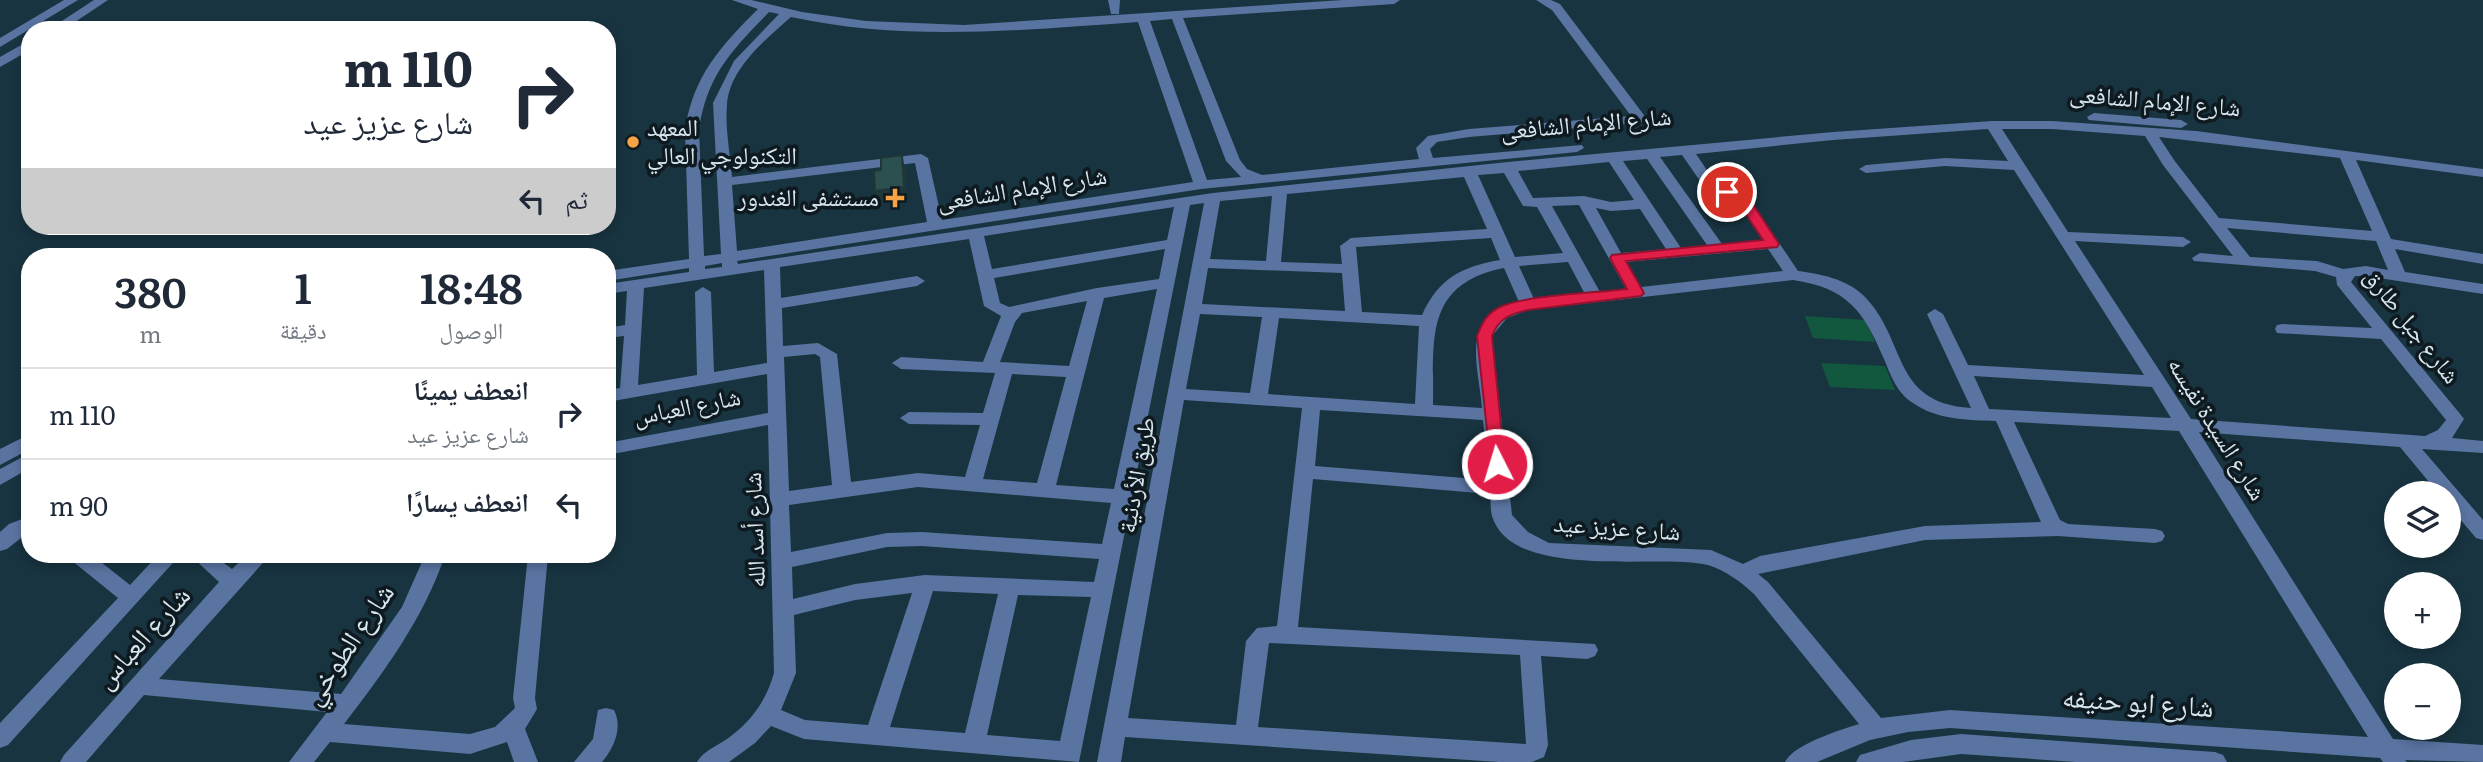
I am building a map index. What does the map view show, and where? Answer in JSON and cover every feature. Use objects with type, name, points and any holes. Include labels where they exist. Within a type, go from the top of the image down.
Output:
[{"type":"street","points":[[37,21],[72,0]]},
{"type":"street","points":[[68,21],[102,0]]},
{"type":"street","points":[[738,0],[766,8],[785,7],[858,24],[942,24],[997,28],[1394,0]]},
{"type":"street","points":[[942,24],[1121,5],[1276,0]]},
{"type":"street","points":[[1427,161],[1423,148],[1433,139],[1469,133],[1640,119],[1558,3],[1542,0]]},
{"type":"street","points":[[730,264],[720,103],[726,83],[737,63],[785,7]]},
{"type":"street","points":[[697,269],[692,129],[695,106],[702,84],[714,63],[766,8]]},
{"type":"street","points":[[1176,15],[1233,161],[1242,172],[1257,178]]},
{"type":"street","points":[[1143,18],[1207,191]]},
{"type":"street","points":[[0,43],[21,30]]},
{"type":"street","points":[[0,63],[21,50]]},
{"type":"street","name":"شارع الإمام الشافعى","points":[[730,264],[772,264],[1183,201],[1207,191],[1257,178],[1427,161],[1627,150],[1919,118],[1985,114],[2143,119],[2483,173]]},
{"type":"street","name":"شارع الإمام الشافعى","points":[[697,269],[935,225],[1207,191],[1280,190],[1613,157],[1627,150],[1651,153],[1992,125],[2052,125],[2196,135],[2357,153],[2483,163]]},
{"type":"street","name":"شارع السيدة نفيسه","points":[[1992,125],[2186,425],[2391,755]]},
{"type":"street","points":[[2150,133],[2168,162],[2245,261]]},
{"type":"street","points":[[1686,150],[1712,188],[1742,198],[1793,275]]},
{"type":"street","points":[[1651,153],[1718,248]]},
{"type":"street","points":[[2357,153],[2383,240],[2399,276]]},
{"type":"street","points":[[1613,157],[1676,252]]},
{"type":"street","points":[[725,182],[921,158],[935,225]]},
{"type":"street","points":[[1866,169],[1945,162],[2020,166]]},
{"type":"street","points":[[1508,166],[1526,201],[1584,200],[1611,207],[1644,204]]},
{"type":"street","points":[[1469,171],[1528,305]]},
{"type":"street","points":[[1273,266],[1280,190]]},
{"type":"street","name":"طريق الأردنية","points":[[1109,762],[1200,262],[1207,191]]},
{"type":"street","points":[[1584,200],[1636,293]]},
{"type":"street","name":"طريق الأردنية","points":[[1068,757],[1183,201]]},
{"type":"street","points":[[1542,202],[1595,298]]},
{"type":"street","points":[[2215,222],[2383,240],[2483,258]]},
{"type":"street","points":[[1354,317],[1348,246],[1351,243],[1496,233]]},
{"type":"street","points":[[976,234],[992,306],[1010,314]]},
{"type":"street","points":[[2065,236],[2183,242]]},
{"type":"street","points":[[985,275],[1175,243]]},
{"type":"street","points":[[1617,258],[1772,244]]},
{"type":"street","points":[[1424,410],[1428,321],[1440,295],[1464,274],[1510,263],[1573,257]]},
{"type":"street","points":[[2200,258],[2326,267],[2343,275]]},
{"type":"street","points":[[1200,262],[1350,269]]},
{"type":"street","name":"شارع أسد الله","points":[[713,761],[744,741],[769,715],[780,694],[785,673],[772,264]]},
{"type":"street","points":[[616,275],[697,269]]},
{"type":"street","points":[[616,287],[697,269]]},
{"type":"street","name":"شارع جبل طارق","points":[[2415,442],[2441,438],[2452,430],[2455,419],[2343,282],[2343,275],[2352,271],[2366,271],[2483,289]]},
{"type":"street","name":"شارع عزيز عيد","points":[[1875,727],[1761,588],[1743,573],[1711,558],[1547,550],[1523,540],[1510,529],[1502,516],[1499,488],[1485,336],[1490,321],[1506,310],[1528,305],[1793,275],[1817,278],[1839,285],[1858,297],[1869,311],[1906,387],[1919,399],[1937,408],[1993,415],[2186,425],[2483,447]]},
{"type":"street","points":[[774,304],[917,281]]},
{"type":"street","points":[[972,484],[991,419],[998,368],[1010,314],[1026,305],[1167,282]]},
{"type":"street","points":[[629,392],[636,284]]},
{"type":"street","points":[[703,292],[706,379]]},
{"type":"street","points":[[1045,490],[1097,293]]},
{"type":"street","points":[[1191,308],[1428,321]]},
{"type":"street","points":[[1258,400],[1271,313]]},
{"type":"street","points":[[1935,314],[1962,370],[1993,415],[2052,525],[2057,529]]},
{"type":"street","points":[[2283,328],[2386,334]]},
{"type":"street","points":[[616,332],[634,329]]},
{"type":"street","points":[[616,394],[706,379],[813,348],[823,349],[828,354],[842,488]]},
{"type":"street","points":[[901,363],[1076,372]]},
{"type":"street","points":[[1962,370],[2158,382]]},
{"type":"street","points":[[1176,394],[1492,415]]},
{"type":"street","points":[[1287,635],[1312,403]]},
{"type":"street","name":"شارع العباس","points":[[616,447],[777,417]]},
{"type":"street","points":[[909,418],[991,419]]},
{"type":"street","points":[[2415,442],[2473,509],[2483,533]]},
{"type":"street","points":[[0,458],[21,445]]},
{"type":"street","points":[[0,478],[21,465]]},
{"type":"street","points":[[1304,472],[1499,488]]},
{"type":"street","points":[[780,499],[842,488],[919,480],[1122,497]]},
{"type":"street","points":[[0,544],[21,527]]},
{"type":"street","points":[[1743,573],[1760,564],[1924,533],[2057,529],[2155,536]]},
{"type":"street","points":[[783,561],[887,540],[922,539],[1110,552]]},
{"type":"street","points":[[88,563],[131,597]]},
{"type":"street","points":[[0,738],[163,563]]},
{"type":"street","points":[[210,563],[232,581]]},
{"type":"street","name":"شارع العباس","points":[[72,762],[232,581],[251,563]]},
{"type":"street","name":"شارع الطوخي","points":[[301,762],[394,640],[432,563]]},
{"type":"street","points":[[324,732],[470,744],[485,742],[513,727],[526,709],[524,698],[537,563]]},
{"type":"street","points":[[783,610],[855,592],[925,583],[1102,590]]},
{"type":"street","points":[[876,736],[925,583]]},
{"type":"street","points":[[974,744],[1010,586]]},
{"type":"street","points":[[1246,736],[1257,641],[1265,634],[1587,650]]},
{"type":"street","points":[[1115,727],[1527,754],[1536,750],[1537,745],[1530,647]]},
{"type":"street","points":[[139,686],[345,704]]},
{"type":"street","points":[[769,715],[804,729],[974,744],[1068,757]]},
{"type":"street","points":[[586,762],[603,744],[608,731],[606,717]]},
{"type":"street","name":"شارع ابو حنيفه","points":[[1797,762],[1834,741],[1875,727],[1911,721],[1950,719],[2391,755],[2483,755]]},
{"type":"street","points":[[513,727],[526,762]]},
{"type":"street","points":[[1868,762],[1911,750],[1961,744],[2215,762]]},
{"type":"green space","points":[[1805,316],[1866,320],[1875,342],[1813,338]]},
{"type":"green space","points":[[1821,363],[1885,366],[1895,390],[1830,387]]},
{"type":"building","points":[[902,155],[904,187],[875,191],[874,171],[881,170],[881,158]]},
{"type":"place","name":"المعهد التكنولوجي العالي","points":[[633,142]]},
{"type":"place","name":"مستشفى الغندور","points":[[895,198]]},
{"type":"route","points":[[1497,464],[1485,336],[1490,321],[1506,310],[1528,305],[1636,293],[1617,258],[1772,244],[1742,198],[1727,192]]}]
